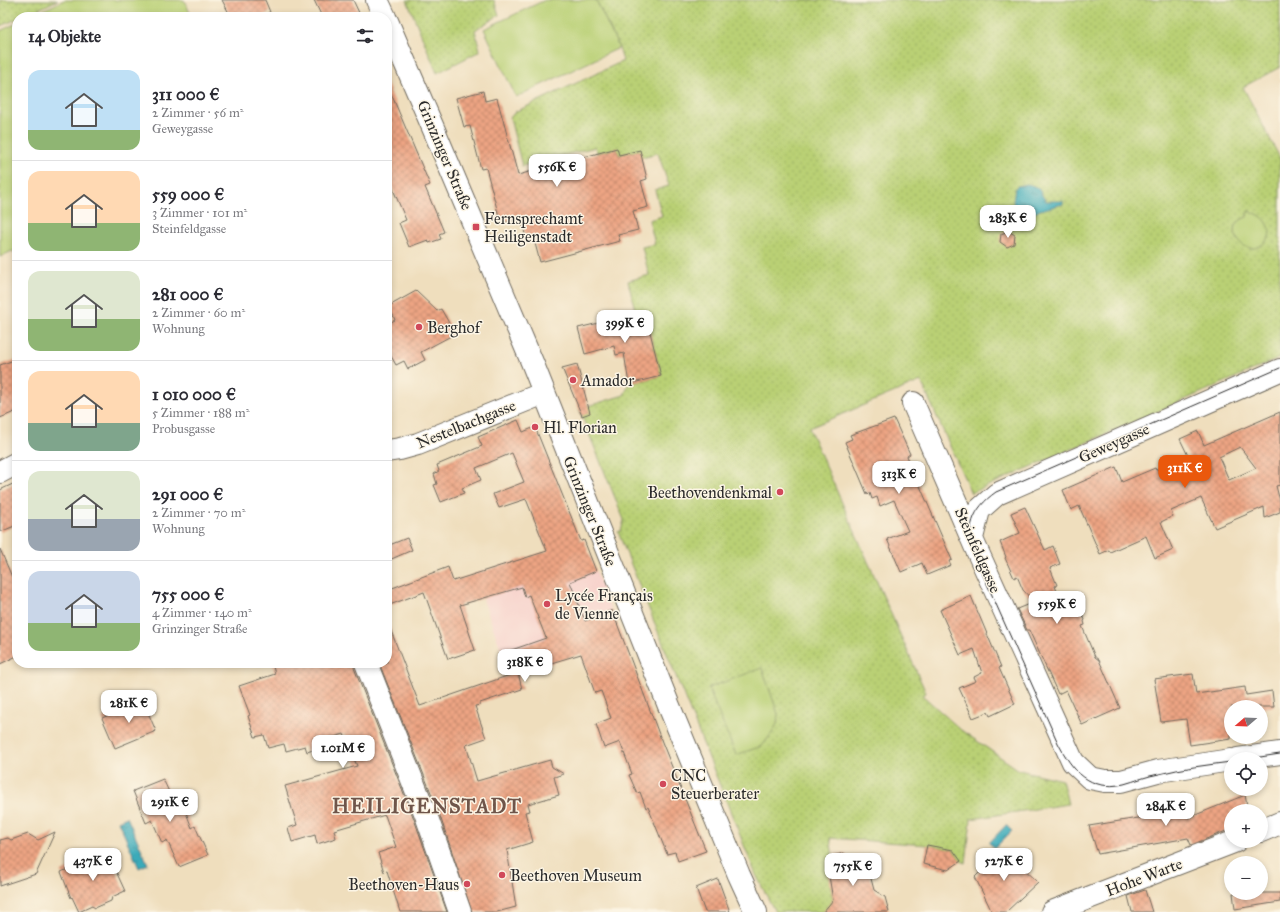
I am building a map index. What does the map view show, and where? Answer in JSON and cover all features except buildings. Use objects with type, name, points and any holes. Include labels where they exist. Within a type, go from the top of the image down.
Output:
[{"type":"street","points":[[377,0],[383,12]]},
{"type":"street","name":"Grinzinger Straße","points":[[392,33],[476,227],[544,393],[668,706],[756,912]]},
{"type":"street","name":"Geweygasse","points":[[972,538],[979,510],[997,494],[1280,370]]},
{"type":"street","name":"Nestelbachgasse","points":[[392,450],[418,444],[544,393]]},
{"type":"street","name":"Steinfeldgasse","points":[[913,403],[1073,762],[1090,778],[1105,781],[1121,781],[1158,771],[1224,761]]},
{"type":"street","points":[[368,668],[426,815],[460,912]]},
{"type":"street","points":[[1268,754],[1280,752]]},
{"type":"street","points":[[1268,828],[1280,823]]},
{"type":"street","name":"Hohe Warte","points":[[1052,912],[1224,846]]},
{"type":"shaded area","name":"Lycée Français de Vienne","points":[[584,540],[623,641],[510,675],[474,574]]},
{"type":"green space","points":[[0,0],[58,0],[32,12],[12,12],[12,21],[0,26]]},
{"type":"green space","points":[[64,0],[184,0],[190,12],[39,12]]},
{"type":"green space","points":[[407,0],[494,0],[499,15],[475,30],[480,51],[437,73]]},
{"type":"green space","points":[[545,0],[596,0],[619,48],[516,97],[484,29]]},
{"type":"green space","points":[[596,0],[1280,0],[1280,67],[1243,87],[1280,158],[1280,358],[971,493],[921,381],[809,428],[926,693],[922,695],[961,730],[1019,770],[1062,780],[1068,804],[971,819],[966,863],[961,861],[953,850],[927,845],[830,838],[833,856],[827,864],[834,905],[823,912],[775,912],[756,875],[618,532],[621,531],[624,520],[579,409],[624,395],[629,384],[661,376],[645,312],[636,314],[628,281],[649,275],[642,247],[655,244],[649,220],[662,216],[655,190],[669,186],[658,153],[641,157],[639,150],[619,155],[617,148],[597,153],[595,147],[522,166],[510,118],[515,112],[623,61],[619,48]]},
{"type":"green space","points":[[12,25],[12,251],[0,257],[0,31]]},
{"type":"green space","points":[[1248,211],[1261,216],[1269,227],[1270,232],[1268,239],[1256,248],[1248,248],[1242,245],[1235,233],[1239,221],[1247,217]]},
{"type":"green space","points":[[762,668],[778,714],[777,724],[762,746],[736,755],[708,688]]},
{"type":"water","points":[[1027,184],[1038,188],[1046,201],[1063,201],[1063,204],[1040,210],[1028,217],[1019,216],[1015,210],[1013,202],[1015,188]]},
{"type":"water","points":[[127,817],[148,864],[139,868],[118,821]]},
{"type":"water","points":[[1006,825],[1012,831],[995,848],[989,843]]},
{"type":"tram line","points":[[1224,763],[1177,770],[1112,786],[1091,782],[1083,777],[1069,762],[1058,743],[975,557],[972,547],[971,529],[973,520],[981,505],[996,492],[1280,368]]},
{"type":"tram line","points":[[1268,756],[1280,754]]},
{"type":"place","name":"Fernsprechamt Heiligenstadt","points":[[476,227]]},
{"type":"place","name":"Berghof","points":[[419,327]]},
{"type":"place","name":"Amador","points":[[573,380]]},
{"type":"place","name":"Hl. Florian","points":[[535,427]]},
{"type":"place","name":"Beethovendenkmal","points":[[780,492]]},
{"type":"place","name":"Lycée Français de Vienne","points":[[547,604]]},
{"type":"place","name":"CNC Steuerberater","points":[[663,784]]},
{"type":"place","name":"Beethoven Museum","points":[[502,875]]},
{"type":"place","name":"Beethoven-Haus","points":[[467,884]]},
{"type":"district","name":"HEILIGENSTADT","points":[[427,806]]}]
